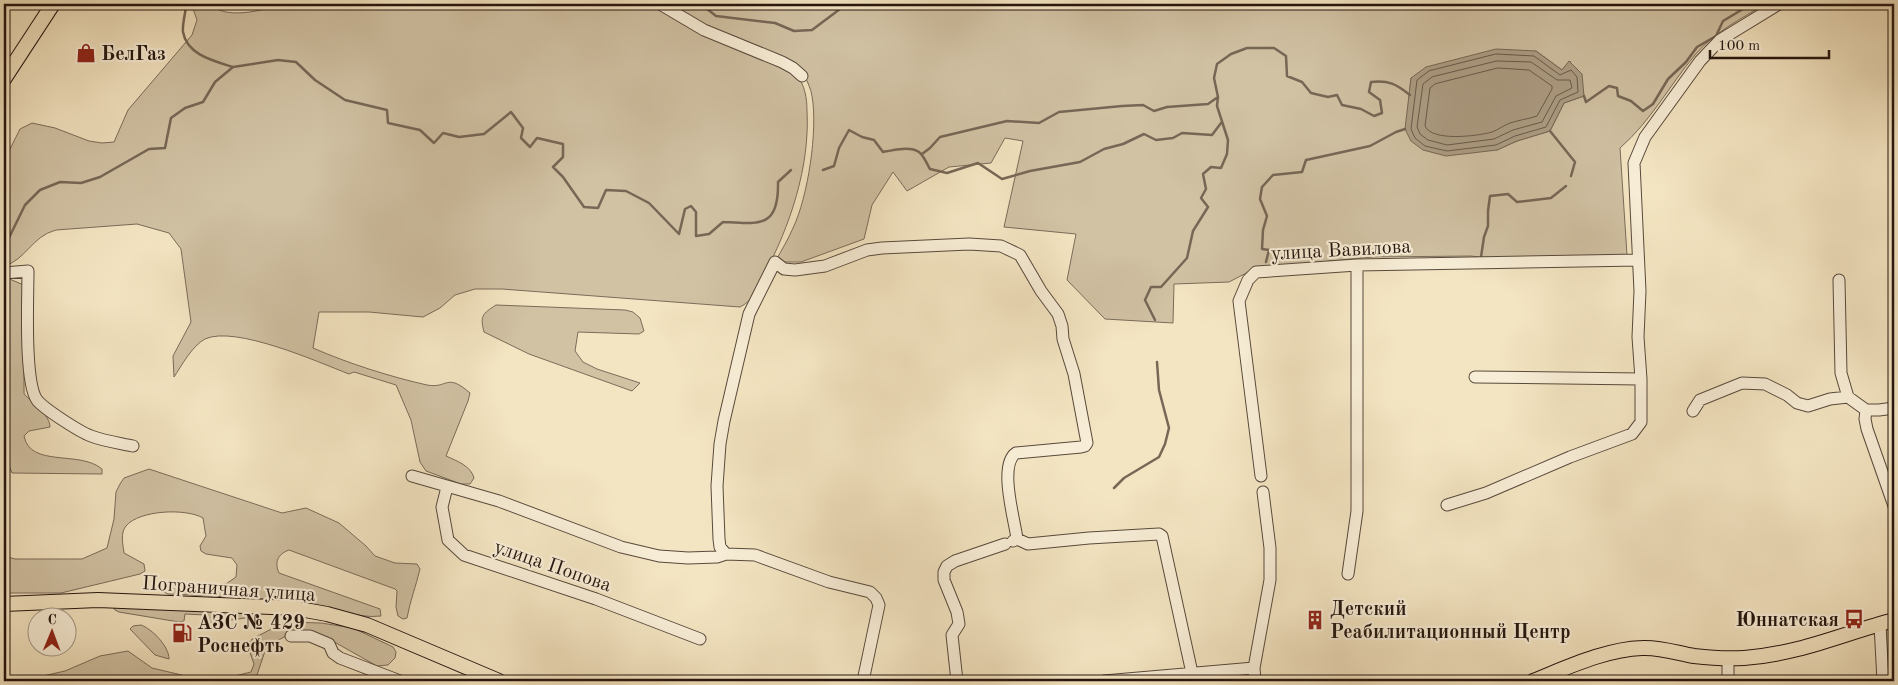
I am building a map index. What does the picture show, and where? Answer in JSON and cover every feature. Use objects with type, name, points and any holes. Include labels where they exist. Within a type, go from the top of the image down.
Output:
[{"type":"main road","points":[[4,79],[53,4]]},
{"type":"main road","name":"Пограничная улица","points":[[4,604],[98,600],[294,608],[327,614],[367,625],[499,681]]},
{"type":"main road","points":[[1533,681],[1590,660],[1631,649],[1652,648],[1695,656],[1728,658],[1760,656],[1802,649],[1894,620]]},
{"type":"street","points":[[660,4],[704,30],[782,62],[802,76]]},
{"type":"street","points":[[1447,505],[1486,493],[1570,457],[1632,434],[1641,422],[1641,379],[1638,337],[1640,291],[1634,163],[1645,137],[1700,61],[1720,40],[1779,4]]},
{"type":"street","points":[[726,554],[720,547],[718,539],[720,444],[749,314],[760,288],[775,262],[784,269],[809,269],[825,266],[867,250],[969,244],[1001,246],[1020,255],[1041,291],[1058,314],[1062,326],[1063,339],[1074,374],[1087,443],[1081,447],[1012,456],[1009,463],[1012,541]]},
{"type":"street","name":"улица Вавилова","points":[[1261,476],[1240,301],[1248,280],[1256,272],[1357,265],[1638,260]]},
{"type":"street","points":[[1348,574],[1358,511],[1357,265]]},
{"type":"street","points":[[4,273],[28,271],[28,361],[32,388],[37,400],[51,412],[91,436],[133,446]]},
{"type":"street","points":[[1839,280],[1841,374],[1848,397],[1866,410],[1894,408]]},
{"type":"street","points":[[1475,377],[1641,379]]},
{"type":"street","points":[[1693,412],[1700,400],[1742,382],[1766,384],[1787,395],[1797,403],[1808,406],[1830,399],[1848,397]]},
{"type":"street","points":[[1866,410],[1867,429],[1894,506]]},
{"type":"street","name":"улица Попова","points":[[412,476],[499,501],[621,547],[659,556],[688,558],[717,557],[726,554],[755,555],[829,582],[870,592],[876,598],[879,605],[863,681]]},
{"type":"street","name":"улица Попова","points":[[447,487],[442,507],[448,540],[464,555],[596,598],[700,639]]},
{"type":"street","points":[[1255,681],[1254,668],[1270,580],[1270,548],[1263,492]]},
{"type":"street","points":[[957,681],[952,635],[959,624],[958,612],[944,580],[944,572],[947,566],[955,561],[1012,541],[1028,544],[1159,534],[1162,536],[1170,568],[1192,673]]},
{"type":"street","points":[[1880,625],[1883,681]]},
{"type":"street","points":[[291,636],[310,636],[329,644],[333,653],[340,658],[400,681]]},
{"type":"street","points":[[1728,658],[1728,681]]},
{"type":"street","points":[[1104,681],[1137,680],[1254,668]]},
{"type":"shaded area","points":[[186,4],[211,4],[225,12],[244,13],[280,4],[653,4],[690,24],[793,72],[799,79],[806,97],[807,132],[802,175],[790,216],[757,289],[751,298],[740,307],[502,289],[475,289],[455,295],[440,308],[423,317],[369,312],[319,312],[313,348],[384,374],[413,382],[434,386],[451,382],[456,383],[470,393],[446,456],[463,464],[470,470],[474,478],[470,484],[461,484],[426,471],[420,462],[411,420],[396,385],[354,372],[349,374],[298,354],[256,341],[219,336],[200,342],[174,377],[173,356],[191,322],[181,249],[169,233],[137,224],[56,230],[41,237],[18,259],[4,266],[4,161],[20,129],[32,123],[55,128],[89,141],[114,142],[128,110],[192,35],[197,20],[192,6]]},
{"type":"shaded area","points":[[665,4],[1766,4],[1728,26],[1702,47],[1641,126],[1620,148],[1627,255],[1487,258],[1471,256],[1373,257],[1256,268],[1229,282],[1174,284],[1173,323],[1105,319],[1067,280],[1076,234],[1004,227],[1023,141],[1005,138],[991,163],[949,167],[907,191],[893,172],[872,205],[864,239],[801,262],[775,262],[789,237],[798,215],[807,182],[814,127],[811,91],[804,74],[709,29]],"holes":[[[1536,51],[1562,70],[1570,61],[1584,96],[1564,103],[1550,131],[1517,141],[1497,150],[1406,129],[1411,78]]]},
{"type":"shaded area","points":[[7,278],[24,285],[24,394],[44,413],[50,427],[29,431],[24,436],[28,446],[36,452],[46,455],[93,463],[102,469],[102,474],[12,473],[4,453],[4,279]]},
{"type":"shaded area","points":[[496,305],[625,310],[633,312],[640,318],[644,331],[639,334],[578,332],[575,351],[583,362],[597,369],[640,383],[632,391],[529,354],[484,332],[483,316]]},
{"type":"shaded area","points":[[149,469],[282,513],[306,508],[339,523],[375,556],[395,563],[417,564],[420,569],[407,618],[403,619],[398,616],[396,607],[397,591],[395,589],[289,550],[278,559],[279,573],[380,609],[381,616],[363,616],[292,602],[168,594],[164,592],[163,588],[167,584],[226,584],[236,577],[237,565],[232,558],[206,554],[201,551],[200,546],[206,536],[203,518],[175,512],[163,512],[141,517],[132,521],[124,529],[122,539],[124,553],[144,564],[145,571],[140,574],[61,593],[4,593],[4,556],[15,559],[82,559],[107,548],[114,519],[116,492],[120,484],[124,478]]},
{"type":"shaded area","points":[[112,605],[270,609],[245,618],[211,623],[206,621],[205,615],[185,614],[184,621],[179,622],[119,612]]},
{"type":"shaded area","points":[[285,622],[321,623],[353,628],[393,647],[396,652],[395,658],[388,665],[377,666],[329,639],[288,635],[269,645],[255,681],[21,681],[65,671],[100,656],[128,651],[152,668],[190,677],[222,679],[251,672],[254,664],[248,647],[252,639]]},
{"type":"shaded area","points":[[141,625],[150,630],[159,639],[166,649],[169,659],[155,655],[130,629],[133,626]]},
{"type":"water","points":[[1496,49],[1536,51],[1562,70],[1569,61],[1582,74],[1584,96],[1564,103],[1550,131],[1517,141],[1497,150],[1446,156],[1423,150],[1411,141],[1405,129],[1411,78],[1426,67]]},
{"type":"waterway","points":[[186,4],[183,32],[190,46],[202,56],[233,67]]},
{"type":"waterway","points":[[701,4],[716,16],[775,23],[794,31],[812,30],[840,9],[858,4]]},
{"type":"waterway","points":[[1584,96],[1586,102],[1609,86],[1617,88],[1618,96],[1631,101],[1643,111],[1653,104],[1668,79],[1686,62],[1697,47],[1716,36],[1723,21],[1743,9],[1745,4]]},
{"type":"waterway","points":[[1155,320],[1145,300],[1151,287],[1161,287],[1187,258],[1193,231],[1208,207],[1201,198],[1206,189],[1203,174],[1211,167],[1221,168],[1227,154],[1228,140],[1217,106],[1218,97],[1214,78],[1217,64],[1231,54],[1247,48],[1274,48],[1286,56],[1287,76],[1302,82],[1311,93],[1328,97],[1337,95],[1342,105],[1361,109],[1374,116],[1382,113],[1380,100],[1369,92],[1371,82],[1392,84],[1410,95]]},
{"type":"waterway","points":[[4,248],[25,205],[40,190],[60,182],[81,183],[100,177],[149,149],[165,148],[171,118],[185,108],[203,102],[215,82],[233,67],[278,60],[296,62],[315,80],[345,100],[387,110],[388,123],[420,130],[434,143],[443,133],[459,137],[484,134],[511,112],[523,128],[521,138],[530,147],[537,138],[563,144],[563,157],[553,167],[563,177],[584,207],[598,208],[606,190],[626,191],[649,203],[679,234],[685,209],[691,206],[696,212],[696,236],[709,234],[723,222],[747,223],[765,220],[775,208],[778,182],[791,170]]},
{"type":"waterway","points":[[922,154],[940,137],[1007,121],[1039,123],[1059,112],[1122,106],[1143,105],[1154,111],[1167,107],[1208,104],[1218,97]]},
{"type":"waterway","points":[[823,170],[834,166],[839,148],[849,130],[862,137],[874,140],[883,152],[901,149],[915,150],[919,152],[930,169],[947,173],[978,163],[1002,179],[1030,171],[1080,162],[1104,149],[1123,144],[1144,134],[1156,140],[1173,138],[1182,133],[1212,135],[1221,123]]},
{"type":"waterway","points":[[1266,262],[1269,250],[1262,249],[1263,230],[1267,216],[1260,199],[1262,187],[1273,175],[1302,172],[1306,160],[1370,146],[1405,129]]},
{"type":"waterway","points":[[1550,131],[1575,162],[1571,176]]},
{"type":"waterway","points":[[1481,257],[1488,226],[1490,196],[1508,194],[1517,202],[1551,198],[1566,186]]},
{"type":"waterway","points":[[1114,488],[1124,478],[1159,457],[1165,444],[1169,428],[1159,390],[1157,362]]},
{"type":"place","name":"БелГаз","points":[[86,53]]},
{"type":"place","name":"Юннатская","points":[[1854,619]]},
{"type":"place","name":"Детский Реабилитационный Центр","points":[[1315,620]]},
{"type":"place","name":"АЗС № 429 Роснефть","points":[[182,633]]}]
